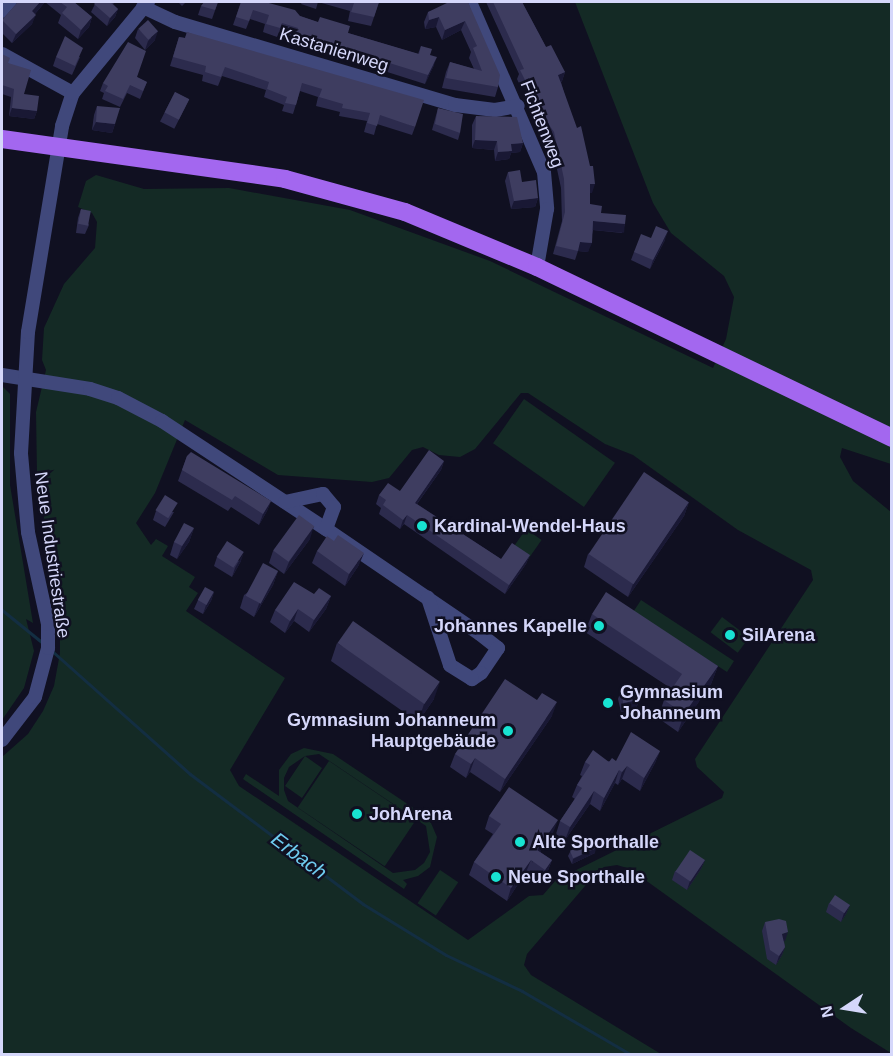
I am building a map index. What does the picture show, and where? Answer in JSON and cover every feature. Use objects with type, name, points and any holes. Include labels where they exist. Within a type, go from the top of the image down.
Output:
[{"type":"main road","points":[[2,139],[239,172],[324,188],[405,212],[537,267],[891,438]]},
{"type":"street","points":[[2,11],[9,2]]},
{"type":"street","name":"Fichtenweg","points":[[470,2],[540,159],[547,189],[537,267]]},
{"type":"street","points":[[2,54],[73,93],[146,4]]},
{"type":"street","name":"Kastanienweg","points":[[146,4],[186,25],[455,105],[495,110],[518,106]]},
{"type":"street","name":"Neue Industriestraße","points":[[2,740],[35,697],[46,660],[48,633],[28,532],[21,453],[23,378],[59,148],[73,93]]},
{"type":"street","points":[[2,375],[90,389],[142,409],[326,529],[428,598],[498,648],[481,674],[472,679],[456,672],[445,655],[428,598]]},
{"type":"street","points":[[285,502],[323,495],[334,507],[326,529]]},
{"type":"green space","points":[[575,2],[891,2],[891,464],[842,448],[840,457],[853,481],[891,512],[891,1053],[851,1028],[630,869],[617,865],[604,867],[585,886],[527,954],[524,965],[531,975],[661,1054],[2,1054],[2,757],[28,734],[43,711],[54,686],[60,653],[60,617],[37,475],[36,412],[46,370],[42,360],[44,328],[64,284],[95,248],[97,222],[92,213],[78,207],[86,181],[96,175],[144,189],[229,188],[350,210],[490,261],[713,368],[726,339],[734,297],[724,276],[671,233],[653,203]],"holes":[[[521,393],[528,393],[605,444],[633,455],[738,530],[811,570],[813,580],[695,759],[697,767],[724,792],[722,798],[556,880],[543,895],[529,896],[468,940],[239,786],[230,770],[285,678],[186,611],[198,593],[189,587],[195,577],[162,556],[168,546],[156,539],[151,545],[136,523],[155,493],[185,420],[278,475],[372,482],[389,478],[412,450],[423,447],[439,455],[460,457],[475,449]]]},
{"type":"green space","points":[[2,386],[10,394],[10,485],[33,623],[26,619],[34,651],[24,688],[2,720]]},
{"type":"green space","points":[[524,399],[615,463],[584,507],[493,443]]},
{"type":"green space","points":[[526,529],[542,540],[527,560],[512,549]]},
{"type":"green space","points":[[641,600],[734,661],[727,672],[687,646],[624,626]]},
{"type":"green space","name":"SilArena","points":[[722,617],[749,637],[738,653],[711,632]]},
{"type":"green space","points":[[304,748],[333,754],[421,813],[431,823],[437,837],[430,867],[418,876],[403,880],[407,884],[404,889],[243,779],[246,774],[279,796],[279,770],[291,754]],"holes":[[[319,754],[426,826],[430,852],[424,863],[415,870],[393,873],[288,801],[284,790],[284,778],[289,767],[305,756]]]},
{"type":"green space","points":[[305,756],[322,768],[302,798],[285,786]]},
{"type":"green space","name":"JohArena","points":[[329,761],[416,820],[385,866],[298,807]]},
{"type":"green space","points":[[440,870],[458,882],[436,915],[418,903]]},
{"type":"building","points":[[18,2],[40,2],[32,11],[36,15],[16,34],[2,20]]},
{"type":"building","points":[[60,2],[74,2],[92,17],[81,30],[62,13],[67,7]]},
{"type":"building","points":[[110,2],[118,9],[110,18],[94,4]]},
{"type":"building","points":[[204,2],[218,2],[215,10],[201,6]]},
{"type":"building","points":[[241,2],[265,2],[295,10],[300,16],[318,22],[320,17],[350,26],[348,33],[419,54],[421,46],[432,49],[430,55],[437,57],[428,75],[296,34],[298,28],[282,23],[280,28],[266,24],[269,15],[253,10],[249,21],[236,17]]},
{"type":"building","points":[[350,2],[379,2],[374,17],[351,12],[354,3]]},
{"type":"building","points":[[449,2],[468,2],[500,75],[498,87],[446,78],[450,62],[482,71],[473,48],[477,46],[465,21],[445,30],[439,17],[429,20],[428,12]]},
{"type":"building","points":[[493,2],[522,2],[546,47],[551,45],[565,72],[558,75],[577,128],[581,126],[590,166],[593,166],[595,184],[590,184],[590,204],[602,206],[601,213],[626,215],[625,224],[593,221],[592,243],[580,242],[578,251],[556,246],[565,212],[564,179],[554,132],[543,116],[529,78],[525,80],[520,70],[524,69]]},
{"type":"building","points":[[148,20],[158,31],[148,40],[138,29]]},
{"type":"building","points":[[187,32],[424,100],[415,127],[380,115],[377,126],[367,123],[370,113],[342,108],[343,104],[319,97],[322,89],[302,83],[296,105],[285,103],[287,97],[267,89],[269,82],[225,67],[221,77],[205,72],[206,66],[173,57],[179,37],[185,38]]},
{"type":"building","points":[[65,36],[83,48],[75,66],[56,57]]},
{"type":"building","points":[[128,42],[146,51],[137,77],[147,82],[143,91],[130,85],[123,99],[105,91],[108,86],[103,83]]},
{"type":"building","points":[[2,54],[10,58],[8,63],[31,70],[24,94],[39,96],[37,111],[12,108],[14,89],[2,85]]},
{"type":"building","points":[[175,92],[189,99],[179,120],[165,112]]},
{"type":"building","points":[[97,106],[120,108],[115,124],[96,122]]},
{"type":"building","points":[[438,108],[463,114],[460,133],[435,124]]},
{"type":"building","points":[[476,116],[517,117],[523,143],[511,144],[512,151],[498,152],[497,141],[475,140]]},
{"type":"building","points":[[520,170],[522,182],[536,180],[538,198],[514,201],[508,172]]},
{"type":"building","points":[[81,209],[91,211],[88,226],[78,224]]},
{"type":"building","points":[[656,226],[668,231],[653,260],[634,252],[641,234],[651,238]]},
{"type":"building","points":[[429,450],[444,461],[415,503],[501,559],[512,543],[530,555],[509,585],[407,515],[403,520],[383,505],[386,500],[379,495],[388,483],[400,491]]},
{"type":"building","points":[[191,452],[271,501],[263,514],[235,496],[232,500],[182,470]]},
{"type":"building","points":[[644,472],[689,502],[633,584],[589,554]]},
{"type":"building","points":[[165,495],[178,503],[168,518],[155,510]]},
{"type":"building","points":[[299,515],[314,526],[289,562],[273,551]]},
{"type":"building","points":[[184,523],[194,528],[182,546],[174,542]]},
{"type":"building","points":[[338,535],[364,553],[349,574],[317,551],[327,536],[334,541]]},
{"type":"building","points":[[227,541],[244,552],[233,568],[217,557]]},
{"type":"building","points":[[263,563],[278,571],[261,604],[246,596]]},
{"type":"building","points":[[294,582],[314,594],[319,588],[331,596],[314,620],[298,609],[290,621],[275,610]]},
{"type":"building","points":[[205,587],[214,592],[206,605],[198,600]]},
{"type":"building","points":[[606,592],[718,666],[684,714],[664,700],[682,674],[592,614]]},
{"type":"building","points":[[353,621],[440,682],[424,704],[338,643]]},
{"type":"building","name":"Gymnasium Johanneum Hauptgebäude","points":[[505,679],[537,700],[542,693],[557,702],[505,779],[475,758],[471,764],[455,754]]},
{"type":"building","points":[[636,686],[639,700],[623,703],[620,689]]},
{"type":"building","points":[[631,732],[660,751],[644,778],[627,766],[622,772],[619,770],[604,798],[594,791],[570,827],[560,821],[582,788],[577,785],[590,765],[585,762],[593,750],[609,762],[612,758],[616,761]]},
{"type":"building","points":[[509,787],[558,820],[537,850],[552,860],[545,870],[531,860],[511,888],[474,862],[501,824],[489,816]]},
{"type":"building","points":[[593,841],[596,848],[573,858],[570,851]]},
{"type":"building","points":[[690,850],[705,860],[690,882],[675,872]]},
{"type":"building","points":[[835,895],[850,905],[844,913],[829,903]]},
{"type":"building","points":[[779,919],[786,921],[788,932],[782,934],[785,947],[779,956],[770,950],[765,922]]},
{"type":"waterway","name":"Erbach","points":[[2,610],[44,644]]},
{"type":"waterway","name":"Erbach","points":[[52,651],[190,774],[363,904],[446,955],[522,991],[630,1054]]},
{"type":"place","name":"Kardinal-Wendel-Haus","points":[[422,526]]},
{"type":"place","name":"Johannes Kapelle","points":[[599,626]]},
{"type":"place","name":"SilArena","points":[[730,635]]},
{"type":"place","name":"Gymnasium Johanneum","points":[[608,703]]},
{"type":"place","name":"Gymnasium Johanneum Hauptgebäude","points":[[508,731]]},
{"type":"place","name":"JohArena","points":[[357,814]]},
{"type":"place","name":"Alte Sporthalle","points":[[520,842]]},
{"type":"place","name":"Neue Sporthalle","points":[[496,877]]}]
